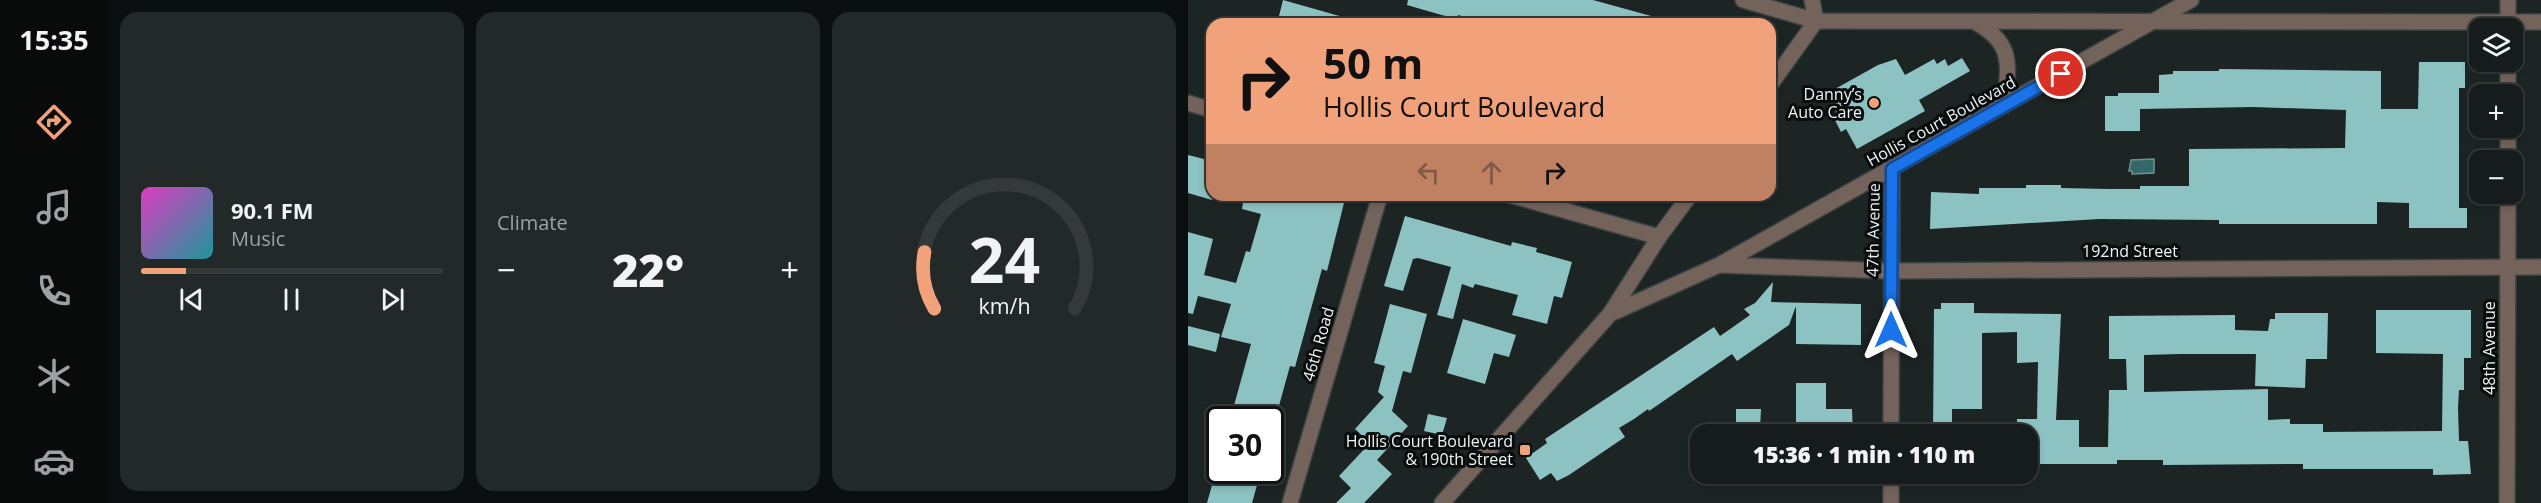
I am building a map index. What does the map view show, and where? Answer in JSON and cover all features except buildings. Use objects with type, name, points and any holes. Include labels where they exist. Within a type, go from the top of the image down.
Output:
[{"type":"street","points":[[1743,0],[1816,21],[2154,21],[2469,25]]},
{"type":"street","points":[[1776,77],[1816,21],[1812,0]]},
{"type":"street","name":"Hollis Court Boulevard","points":[[1442,503],[1610,314],[1719,265],[2191,0]]},
{"type":"street","points":[[2508,0],[2508,18]]},
{"type":"street","points":[[1972,21],[1992,32],[2003,47],[2008,63],[2005,105]]},
{"type":"street","points":[[2523,24],[2541,22]]},
{"type":"street","points":[[1188,103],[1206,108]]},
{"type":"street","name":"47th Avenue","points":[[1891,424],[1892,169]]},
{"type":"street","name":"46th Road","points":[[1290,503],[1378,201]]},
{"type":"street","points":[[1531,201],[1659,237]]},
{"type":"street","points":[[1610,314],[1659,237],[1686,201]]},
{"type":"street","name":"48th Avenue","points":[[2507,503],[2508,204]]},
{"type":"street","name":"192nd Street","points":[[1719,265],[1891,271],[2541,267]]},
{"type":"street","points":[[1891,484],[1891,503]]},
{"type":"water","points":[[2154,159],[2154,173],[2132,174],[2132,171],[2129,171],[2131,160]]},
{"type":"place","name":"Danny’s Auto Care","points":[[1874,103]]},
{"type":"place","name":"Hollis Court Boulevard & 190th Street","points":[[1525,450]]},
{"type":"route","points":[[1891,330],[1892,169],[2061,74]]}]
